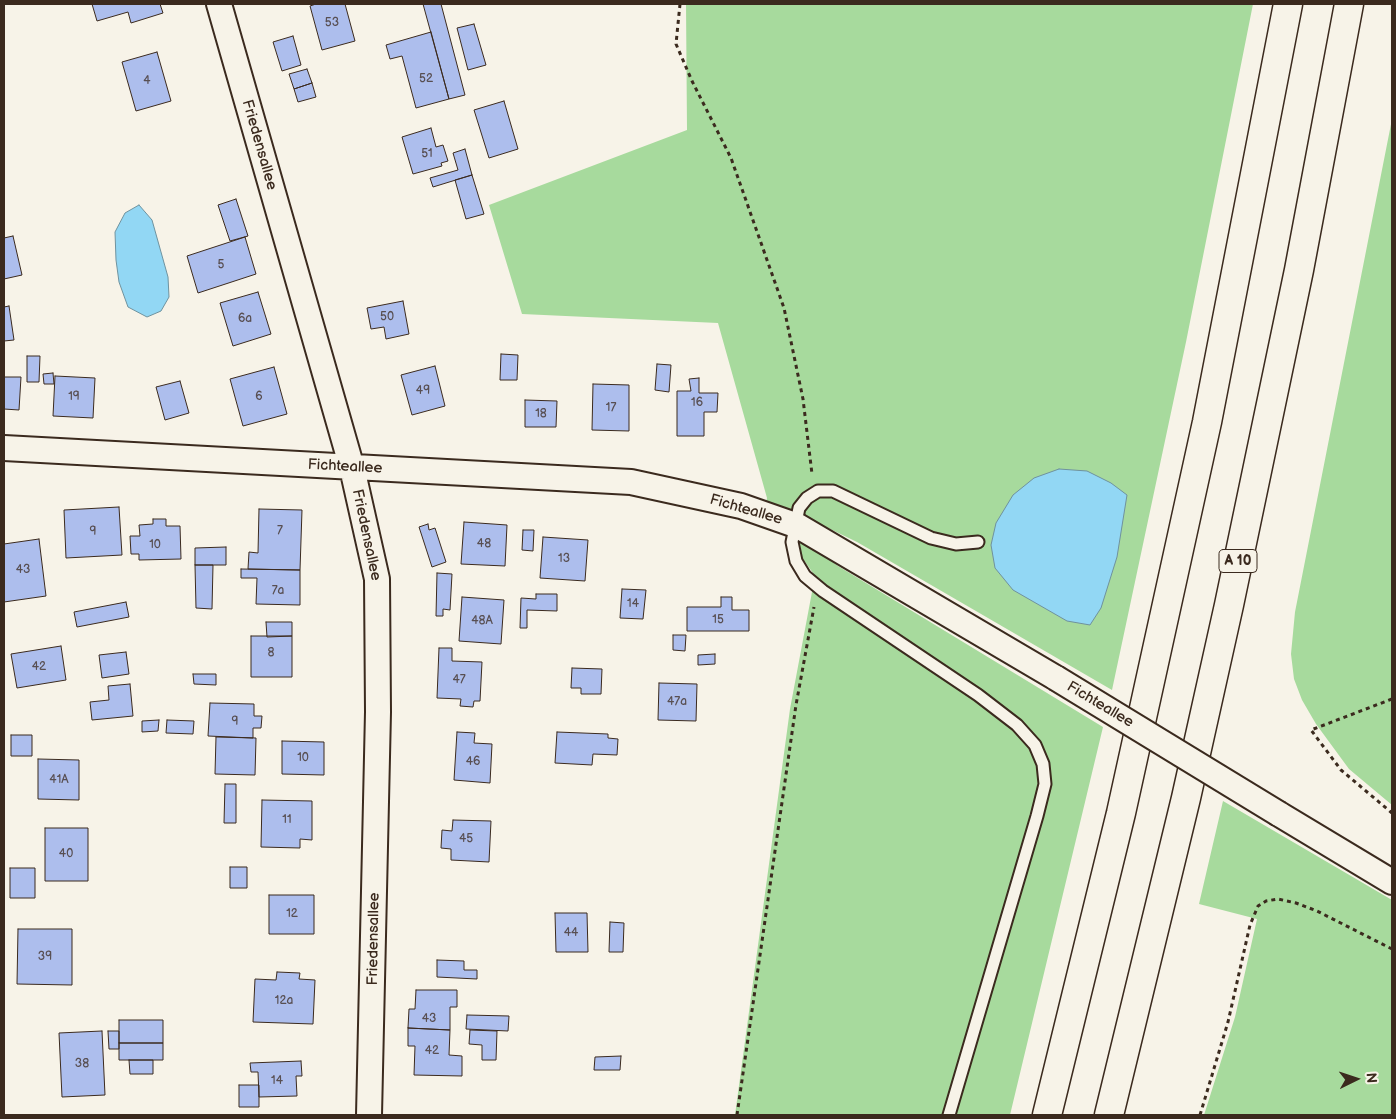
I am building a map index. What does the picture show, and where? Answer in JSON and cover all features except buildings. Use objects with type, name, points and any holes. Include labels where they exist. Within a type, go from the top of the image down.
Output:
[{"type":"highway","points":[[1047,1115],[1121,813],[1207,422],[1288,4]]},
{"type":"highway","name":"A 10","points":[[1109,1115],[1186,798],[1235,576],[1299,270],[1349,4]]},
{"type":"street","name":"Friedensallee","points":[[218,4],[352,468],[377,579],[378,722],[369,1115]]},
{"type":"street","name":"Fichteallee","points":[[4,448],[631,482],[742,506],[794,525],[827,542],[1056,678],[1392,882]]},
{"type":"lane","points":[[949,1115],[1037,816],[1044,784],[1043,764],[1035,745],[1017,725],[978,695],[804,576],[796,561],[792,542],[799,508],[813,494],[833,491],[931,538],[956,544],[978,542]]},
{"type":"path","points":[[680,4],[676,44],[692,81],[731,158],[784,308],[803,399],[812,466],[813,494]]},
{"type":"path","points":[[736,1115],[796,705],[818,586]]},
{"type":"path","points":[[1392,699],[1312,730],[1341,770],[1392,813]]},
{"type":"path","points":[[1200,1115],[1228,1022],[1250,925],[1258,906],[1266,901],[1278,899],[1296,903],[1317,911],[1392,948]]},
{"type":"green space","points":[[686,4],[1253,4],[1186,342],[1112,690],[857,542],[801,515],[801,539],[838,566],[1103,727],[1010,1115],[735,1115],[790,709],[815,576],[801,556],[799,538],[762,521],[767,498],[718,323],[522,314],[489,205],[687,130]]},
{"type":"green space","points":[[1392,119],[1392,805],[1349,769],[1316,724],[1302,700],[1294,679],[1291,654],[1295,612]]},
{"type":"green space","points":[[1223,801],[1392,900],[1392,1115],[1204,1115],[1235,1017],[1257,919],[1199,904]]},
{"type":"water","points":[[139,205],[152,220],[168,277],[169,297],[161,311],[147,317],[128,307],[119,282],[116,260],[115,232],[125,213]]},
{"type":"water","points":[[1059,469],[1087,471],[1111,483],[1127,495],[1117,557],[1101,608],[1090,625],[1067,621],[1013,590],[995,568],[991,545],[996,523],[1013,495],[1034,478]]}]
